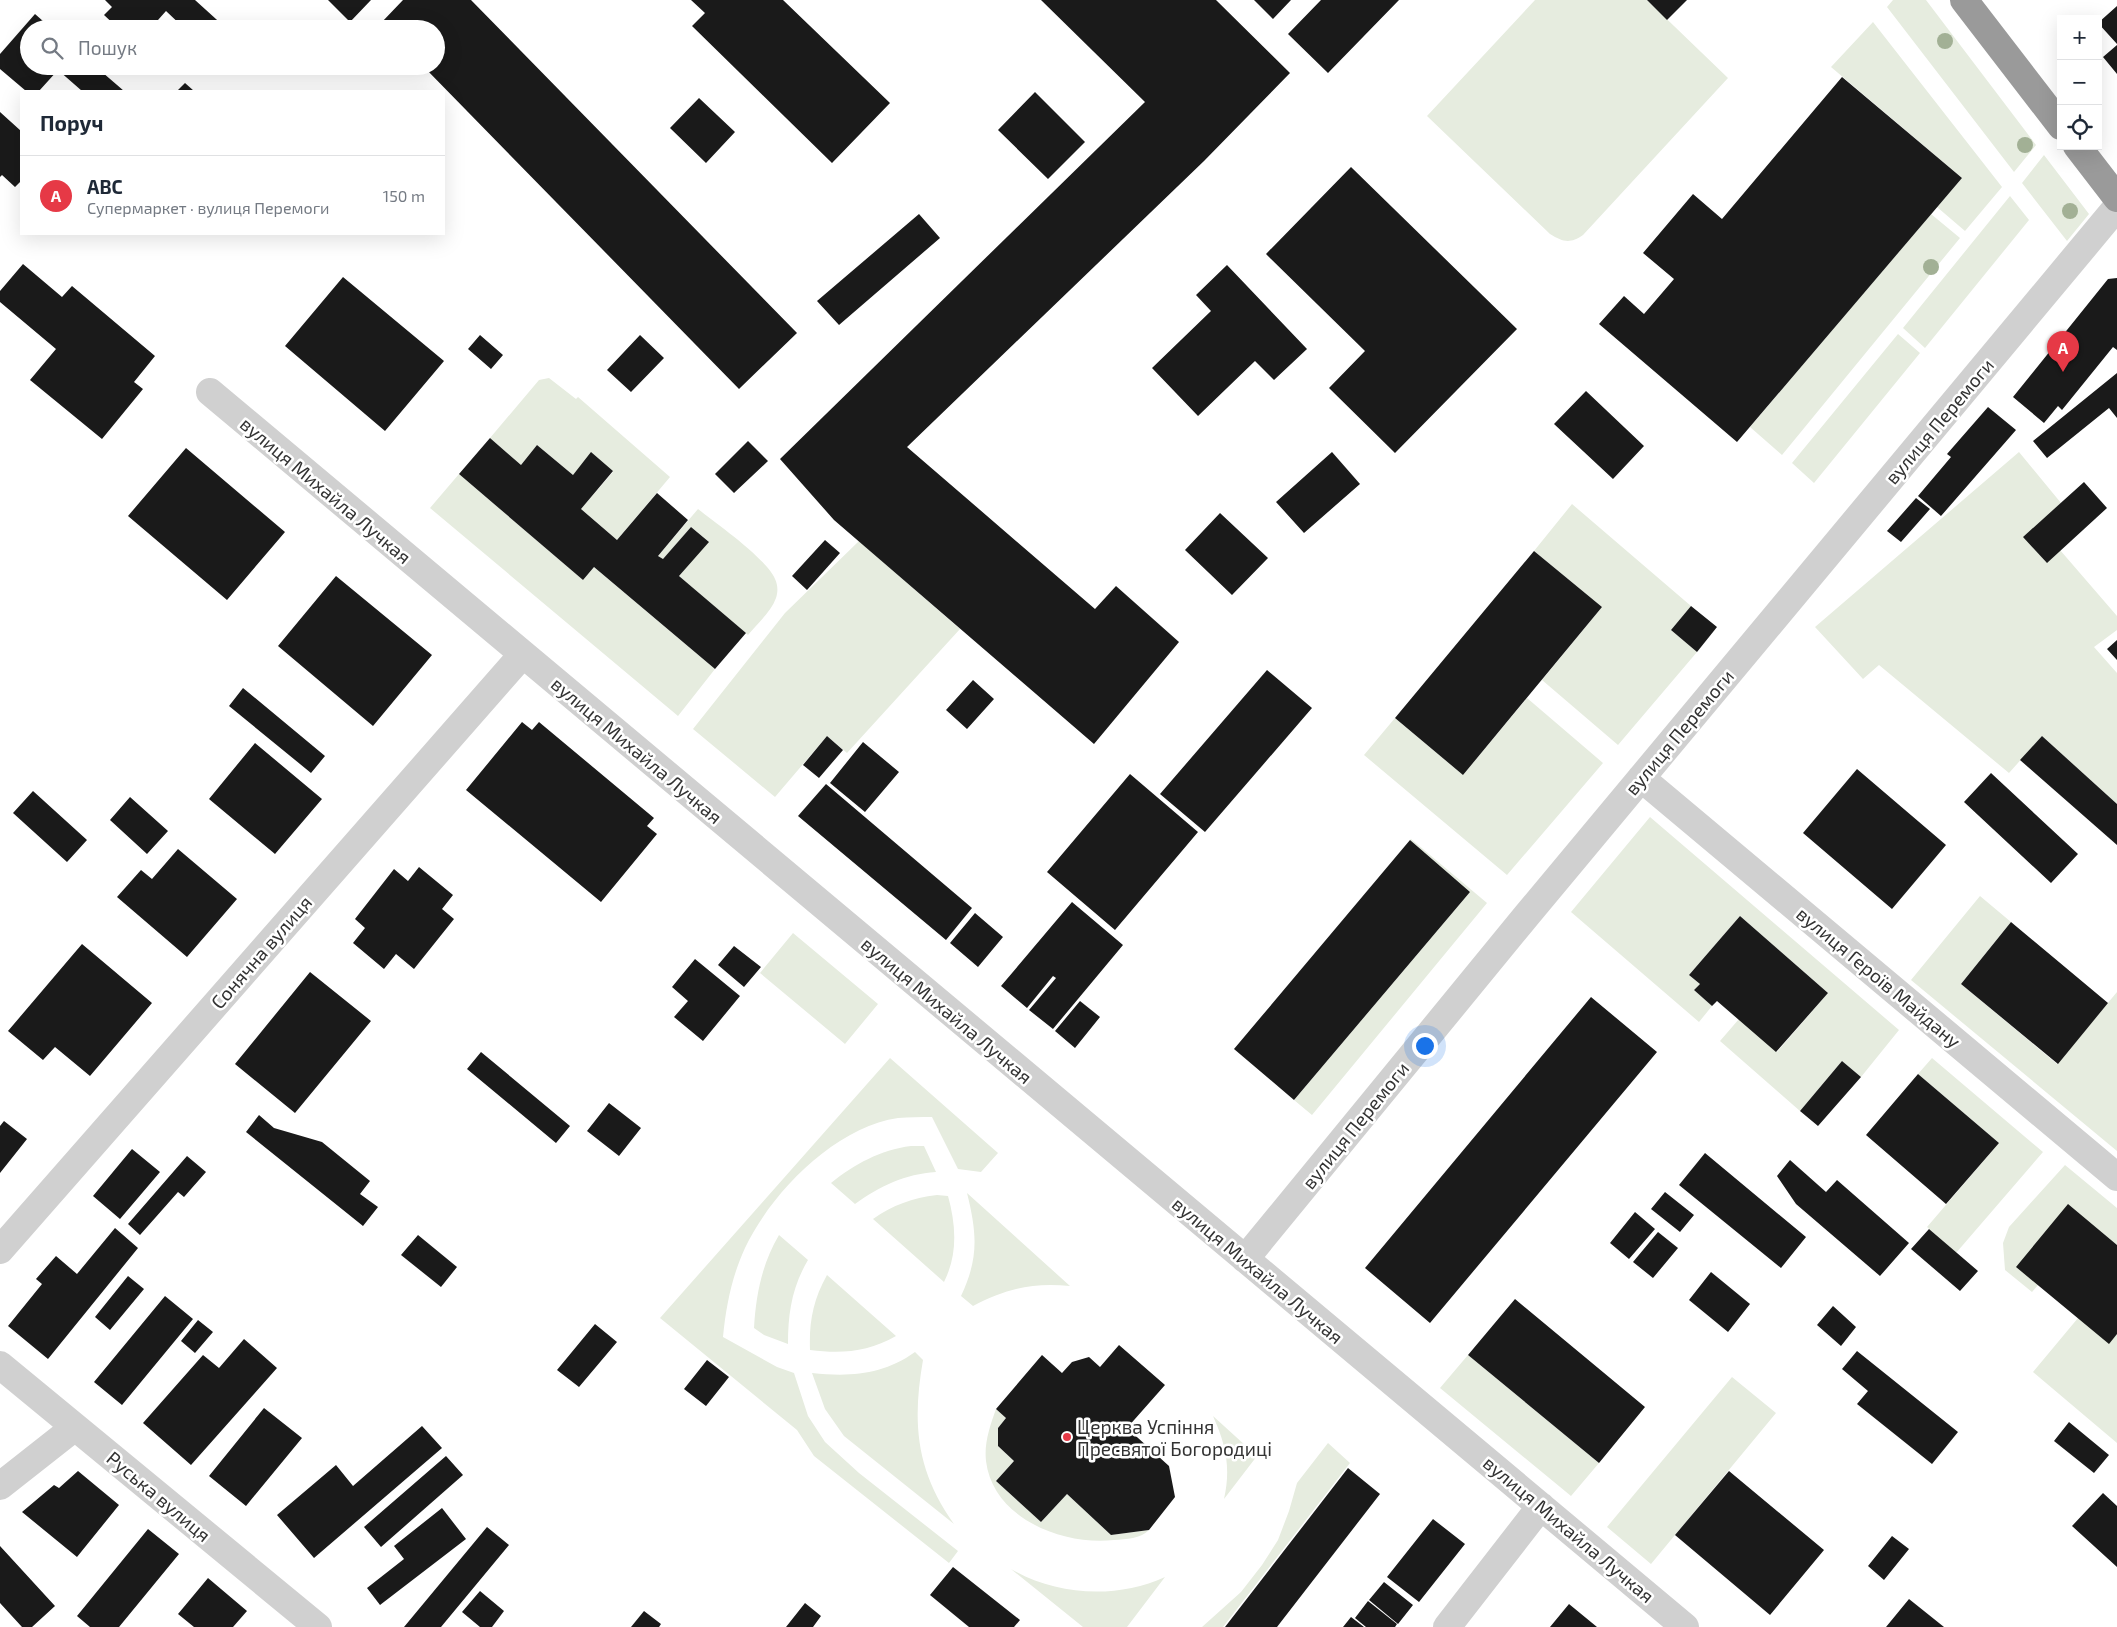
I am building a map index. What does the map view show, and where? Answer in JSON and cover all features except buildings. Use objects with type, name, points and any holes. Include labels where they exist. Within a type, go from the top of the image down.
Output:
[{"type":"highway","points":[[1964,0],[2057,121]]},
{"type":"highway","points":[[2080,150],[2117,198]]},
{"type":"street","name":"вулиця Перемоги","points":[[1245,1259],[1641,778],[2117,207]]},
{"type":"street","name":"вулиця Михайла Лучкая","points":[[210,392],[1685,1627]]},
{"type":"street","name":"Сонячна вулиця","points":[[0,1250],[523,654]]},
{"type":"street","name":"вулиця Героїв Майдану","points":[[1641,778],[2117,1177]]},
{"type":"street","name":"Руська вулиця","points":[[0,1365],[318,1627]]},
{"type":"street","points":[[0,1486],[75,1427]]},
{"type":"street","points":[[1447,1627],[1541,1506]]},
{"type":"shaded area","points":[[1535,0],[1647,0],[1728,78],[1583,235],[1570,241],[1559,239],[1550,234],[1427,116]]},
{"type":"shaded area","points":[[1893,0],[1926,0],[2036,145],[2014,172],[1887,7]]},
{"type":"shaded area","points":[[1873,22],[2002,187],[1965,231],[1937,207],[1962,178],[1831,67]]},
{"type":"shaded area","points":[[2044,155],[2089,214],[2067,241],[2022,183]]},
{"type":"shaded area","points":[[2010,196],[2029,220],[1925,348],[1903,328]]},
{"type":"shaded area","points":[[1931,214],[1960,238],[1782,455],[1750,427]]},
{"type":"shaded area","points":[[1898,334],[1920,353],[1814,483],[1792,463]]},
{"type":"shaded area","points":[[549,378],[576,399],[578,397],[670,477],[617,540],[581,509],[613,472],[592,453],[573,475],[537,445],[521,465],[490,438],[539,380]]},
{"type":"shaded area","points":[[2019,452],[2061,503],[2024,537],[2046,562],[2060,550],[2117,616],[2117,630],[2094,647],[2117,673],[2117,804],[2042,736],[2009,773],[1879,665],[1863,679],[1815,627]]},
{"type":"shaded area","points":[[459,474],[583,580],[594,567],[715,669],[678,716],[430,508]]},
{"type":"shaded area","points":[[1572,504],[1691,606],[1671,630],[1697,652],[1618,745],[1542,680],[1602,607],[1534,551]]},
{"type":"shaded area","points":[[698,509],[752,552],[770,571],[776,581],[777,593],[774,603],[748,635],[679,576],[708,541],[691,527],[663,559],[658,556]]},
{"type":"shaded area","points":[[859,541],[960,629],[847,753],[827,736],[775,797],[693,729],[785,613]]},
{"type":"shaded area","points":[[1527,698],[1603,763],[1507,875],[1364,755],[1395,718],[1463,775]]},
{"type":"shaded area","points":[[1650,817],[1899,1030],[1861,1077],[1842,1061],[1800,1111],[1720,1041],[1739,1019],[1777,1052],[1828,993],[1740,916],[1689,975],[1700,984],[1694,990],[1712,1006],[1699,1022],[1571,912]]},
{"type":"shaded area","points":[[1411,839],[1487,903],[1312,1115],[1294,1100],[1470,892]]},
{"type":"shaded area","points":[[1980,896],[2011,922],[1961,984],[2057,1064],[2117,992],[2117,1151],[1911,980]]},
{"type":"shaded area","points":[[793,933],[878,1004],[845,1044],[760,973]]},
{"type":"shaded area","points":[[890,1058],[998,1153],[981,1172],[958,1169],[932,1117],[898,1118],[874,1124],[851,1134],[808,1166],[788,1185],[756,1227],[740,1259],[733,1280],[723,1337],[777,1367],[794,1373],[808,1416],[825,1442],[859,1473],[958,1551],[949,1563],[814,1456],[797,1430],[660,1318]]},
{"type":"shaded area","points":[[1932,1058],[2043,1152],[1956,1253],[1927,1227],[1999,1143],[1918,1074]]},
{"type":"shaded area","points":[[911,1146],[924,1146],[936,1172],[903,1178],[874,1192],[855,1204],[831,1183],[849,1170],[878,1154]]},
{"type":"shaded area","points":[[2065,1165],[2117,1208],[2117,1245],[2068,1205],[2038,1285],[2032,1292],[2005,1270],[2003,1243],[2009,1227]]},
{"type":"shaded area","points":[[967,1193],[1070,1286],[1044,1285],[1020,1288],[996,1295],[973,1306],[961,1296],[971,1270],[975,1245],[973,1221]]},
{"type":"shaded area","points":[[937,1195],[948,1196],[954,1229],[952,1261],[944,1282],[873,1219],[903,1203]]},
{"type":"shaded area","points":[[779,1235],[808,1260],[798,1280],[792,1300],[788,1344],[764,1335],[754,1328],[756,1303],[764,1268]]},
{"type":"shaded area","points":[[827,1275],[896,1336],[865,1349],[844,1352],[810,1350],[810,1330],[813,1311],[818,1293]]},
{"type":"shaded area","points":[[2078,1318],[2117,1334],[2117,1443],[2033,1372]]},
{"type":"shaded area","points":[[915,1352],[923,1360],[918,1405],[920,1446],[932,1485],[954,1524],[844,1436],[825,1409],[812,1373],[840,1375],[866,1373],[891,1366]]},
{"type":"shaded area","points":[[1468,1355],[1599,1463],[1571,1496],[1440,1388]]},
{"type":"shaded area","points":[[1732,1377],[1776,1413],[1651,1564],[1607,1527]]},
{"type":"shaded area","points":[[996,1409],[1006,1418],[998,1428],[998,1446],[1014,1461],[996,1481],[1041,1522],[1067,1494],[1111,1535],[1149,1530],[1142,1535],[1128,1539],[1094,1541],[1053,1533],[1016,1513],[1002,1499],[991,1481],[986,1461],[987,1441]]},
{"type":"shaded area","points":[[1213,1416],[1257,1456],[1224,1499],[1227,1477],[1226,1457]]},
{"type":"shaded area","points":[[1328,1443],[1350,1463],[1223,1627],[1202,1627],[1241,1592],[1262,1565],[1278,1540],[1297,1483]]},
{"type":"shaded area","points":[[1011,1569],[1048,1585],[1087,1591],[1127,1589],[1165,1577],[1127,1627],[1083,1627]]},
{"type":"place","name":"ABC","points":[[2063,372]]},
{"type":"place","name":"Церква Успіння Пресвятої Богородиці","points":[[1067,1437]]}]
